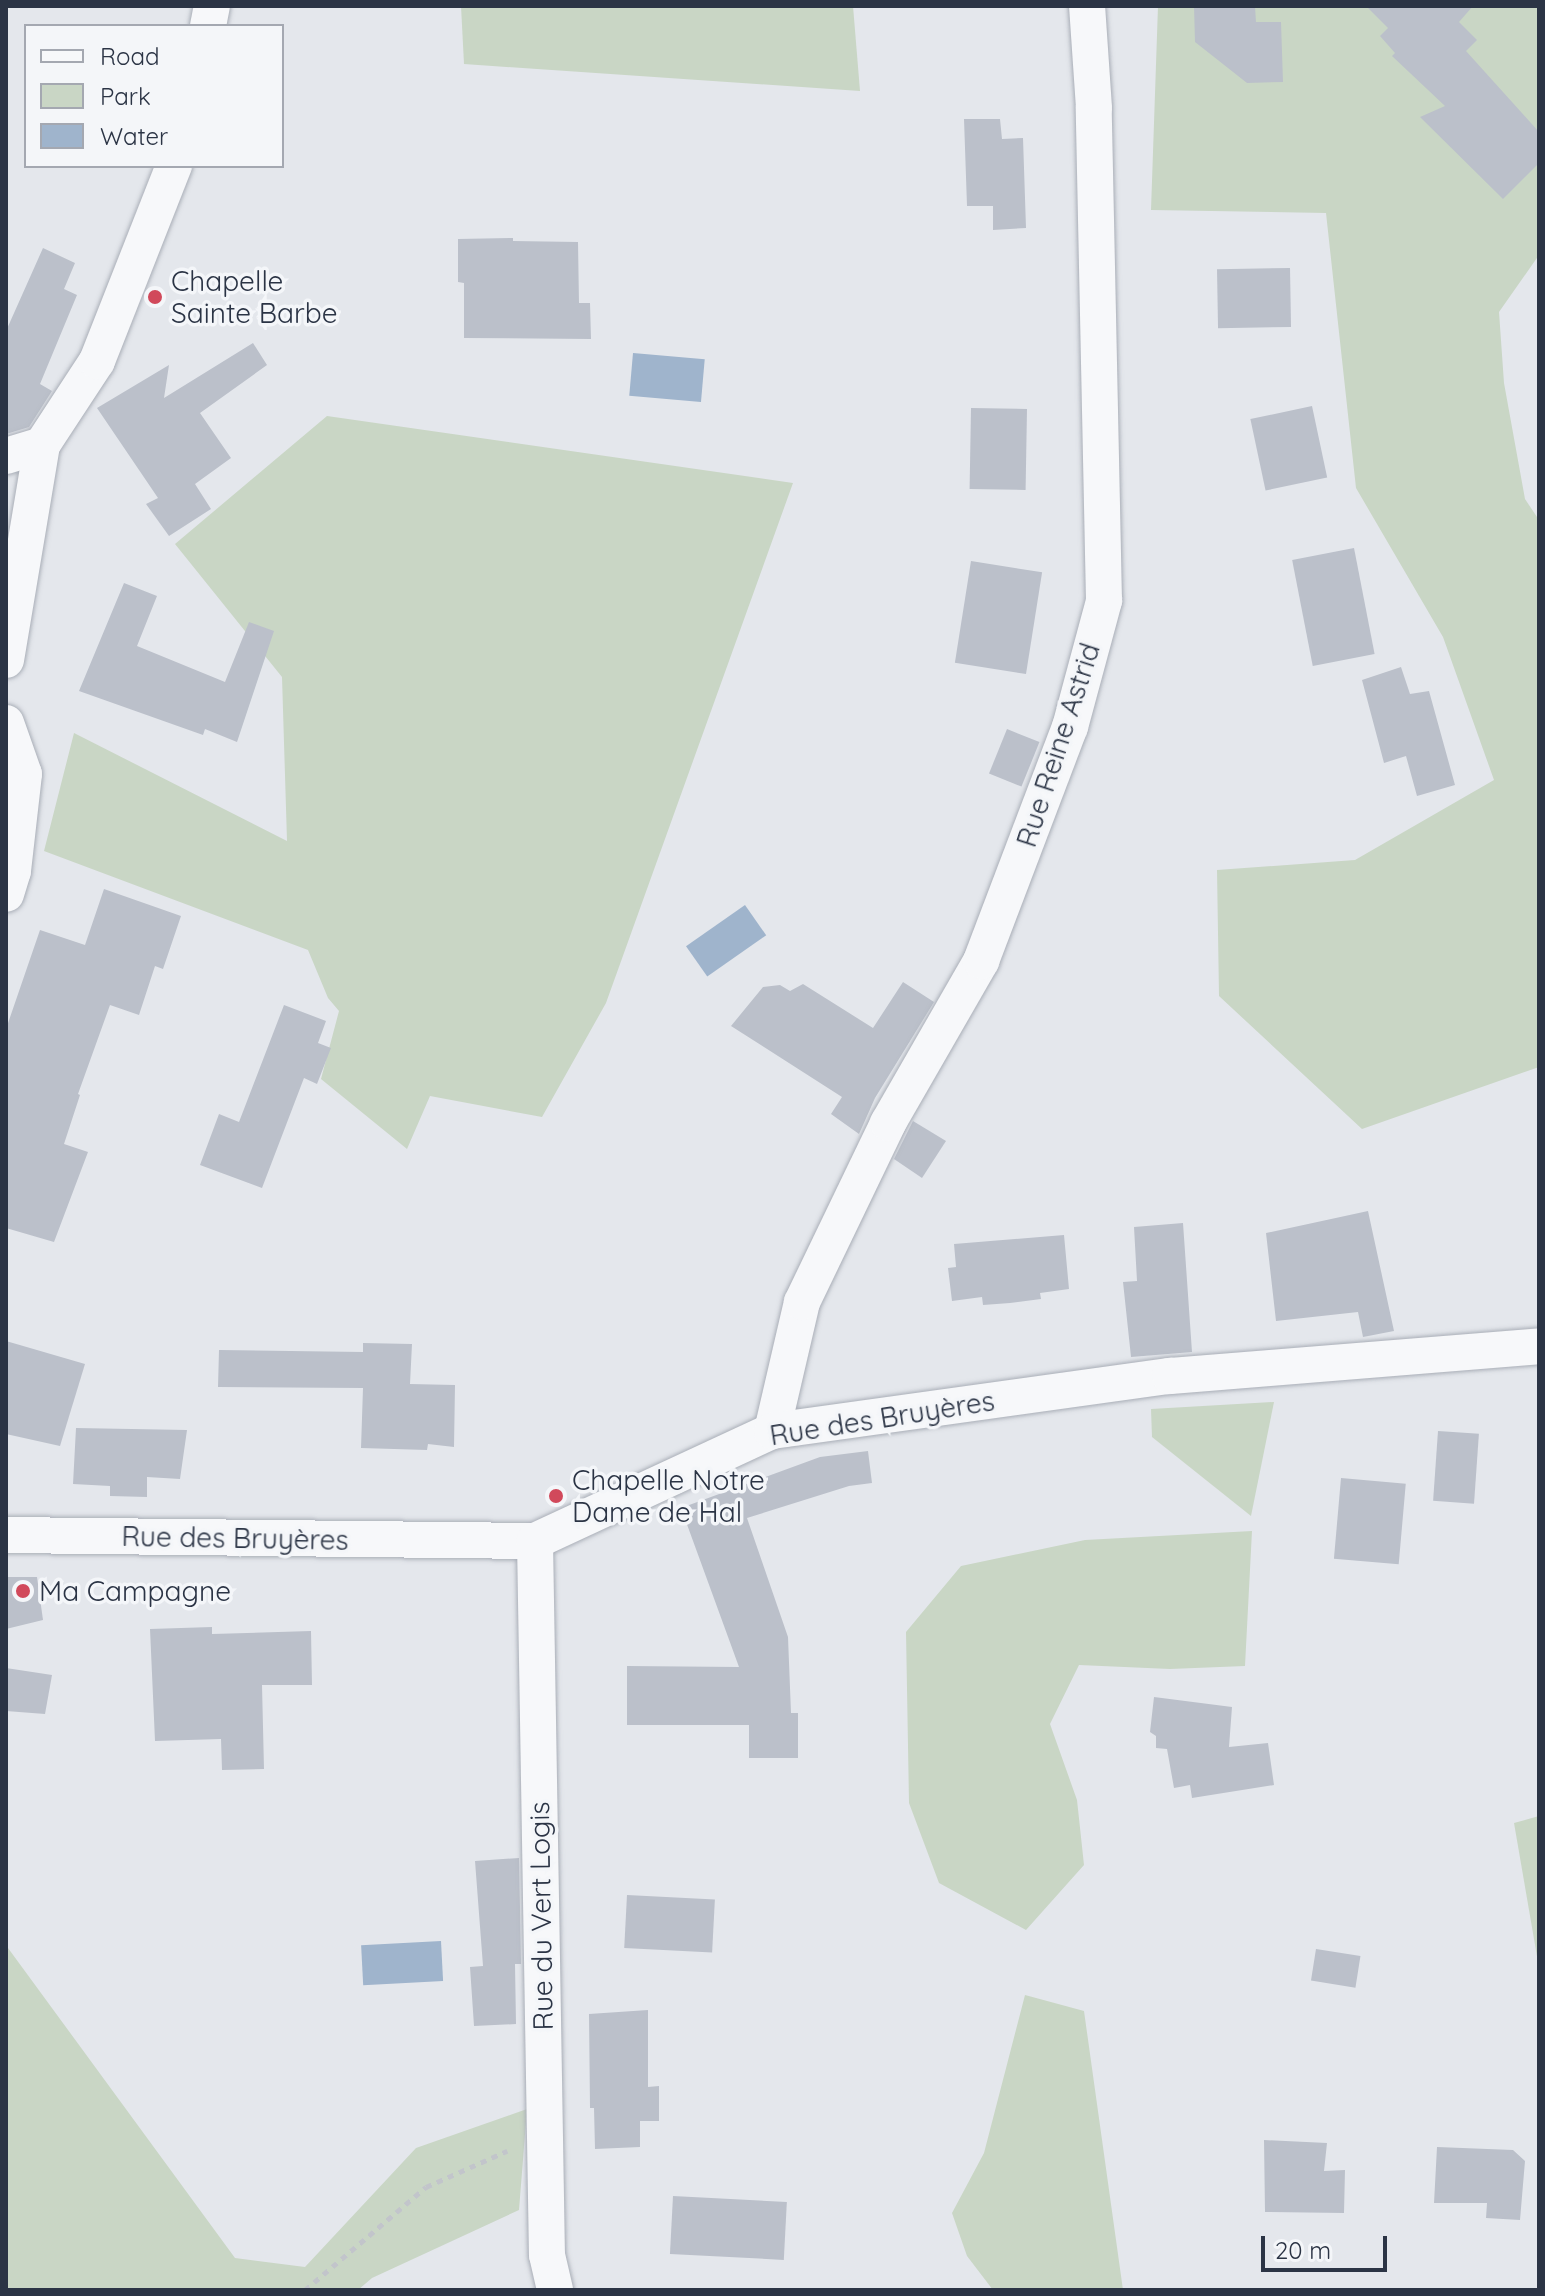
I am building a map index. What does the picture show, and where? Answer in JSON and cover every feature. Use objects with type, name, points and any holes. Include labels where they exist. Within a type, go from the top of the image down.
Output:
[{"type":"street","name":"Rue Reine Astrid","points":[[772,1431],[802,1302],[888,1123],[981,961],[1070,727],[1104,601],[1094,108],[1087,6]]},
{"type":"street","points":[[6,660],[42,445],[97,361],[173,168]]},
{"type":"street","points":[[6,456],[42,445]]},
{"type":"street","points":[[6,723],[24,774],[13,871],[6,894]]},
{"type":"street","name":"Rue des Bruyères","points":[[6,1535],[535,1541],[772,1431],[1170,1376],[1539,1346]]},
{"type":"street","name":"Rue du Vert Logis","points":[[535,1541],[547,2255],[555,2290]]},
{"type":"path","points":[[305,2290],[426,2187],[545,2134]]},
{"type":"green space","points":[[461,6],[853,6],[860,91],[464,64]]},
{"type":"green space","points":[[1158,6],[1539,6],[1539,255],[1499,312],[1504,383],[1525,499],[1539,520],[1539,1067],[1362,1129],[1219,996],[1217,870],[1355,860],[1494,780],[1443,637],[1356,488],[1326,213],[1151,210]]},
{"type":"green space","points":[[327,416],[793,483],[606,1003],[542,1117],[430,1096],[407,1149],[321,1079],[339,1011],[328,998],[308,950],[44,851],[74,733],[287,841],[282,677],[175,544]]},
{"type":"green space","points":[[1274,1402],[1251,1516],[1152,1437],[1151,1409]]},
{"type":"green space","points":[[1252,1531],[1245,1666],[1170,1669],[1079,1665],[1050,1724],[1077,1800],[1084,1865],[1026,1930],[939,1883],[909,1803],[906,1632],[961,1566],[1085,1540]]},
{"type":"green space","points":[[1539,1816],[1539,1968],[1514,1823]]},
{"type":"green space","points":[[8,1948],[235,2258],[305,2267],[416,2148],[527,2109],[519,2210],[372,2278],[358,2290],[6,2290]]},
{"type":"green space","points":[[1025,1995],[1084,2011],[1123,2290],[993,2290],[967,2256],[952,2213],[984,2153]]},
{"type":"water","points":[[633,353],[705,359],[701,402],[629,396]]},
{"type":"water","points":[[745,905],[766,935],[707,977],[686,946]]},
{"type":"water","points":[[441,1941],[443,1981],[363,1985],[361,1945]]},
{"type":"building","points":[[1194,6],[1255,6],[1256,22],[1281,22],[1283,82],[1247,83],[1195,42]]},
{"type":"building","points":[[1366,6],[1473,6],[1459,22],[1477,40],[1466,51],[1539,132],[1539,163],[1503,199],[1420,117],[1445,106],[1392,56],[1395,53],[1380,36],[1388,28]]},
{"type":"building","points":[[964,119],[1000,119],[1002,139],[1023,138],[1026,228],[993,230],[993,206],[967,206]]},
{"type":"building","points":[[513,238],[513,241],[578,242],[579,303],[590,303],[591,339],[464,338],[464,283],[458,282],[458,239]]},
{"type":"building","points":[[43,248],[75,263],[64,289],[77,295],[40,384],[52,391],[29,427],[6,434],[6,331]]},
{"type":"building","points":[[1290,268],[1291,327],[1218,328],[1217,269]]},
{"type":"building","points":[[253,343],[267,365],[200,413],[231,458],[195,484],[211,509],[169,536],[146,504],[158,498],[97,408],[169,365],[164,398]]},
{"type":"building","points":[[1312,406],[1327,477],[1266,491],[1250,419]]},
{"type":"building","points":[[971,408],[1027,409],[1026,490],[970,489]]},
{"type":"building","points":[[1354,548],[1375,654],[1313,666],[1292,560]]},
{"type":"building","points":[[971,561],[1042,572],[1026,674],[955,663]]},
{"type":"building","points":[[124,583],[157,596],[137,646],[225,682],[249,622],[274,631],[237,742],[205,729],[203,735],[79,691]]},
{"type":"building","points":[[1401,667],[1410,694],[1429,691],[1455,785],[1417,796],[1406,756],[1384,763],[1362,680]]},
{"type":"building","points":[[1007,729],[1039,742],[1021,787],[989,774]]},
{"type":"building","points":[[104,889],[181,916],[163,969],[155,966],[139,1015],[110,1005],[78,1094],[64,1144],[88,1152],[54,1242],[6,1228],[6,1029],[40,930],[85,945]]},
{"type":"building","points":[[903,982],[934,1002],[875,1098],[859,1134],[831,1114],[842,1097],[731,1026],[763,987],[780,985],[790,991],[803,984],[873,1028]]},
{"type":"building","points":[[284,1005],[326,1021],[318,1043],[331,1048],[317,1084],[304,1078],[262,1188],[200,1165],[219,1114],[239,1122]]},
{"type":"building","points":[[913,1121],[946,1141],[922,1178],[894,1159]]},
{"type":"building","points":[[1368,1211],[1394,1331],[1363,1337],[1358,1312],[1276,1321],[1266,1233]]},
{"type":"building","points":[[1183,1223],[1192,1352],[1131,1357],[1123,1282],[1137,1281],[1134,1227]]},
{"type":"building","points":[[1064,1235],[1069,1289],[1040,1293],[1041,1299],[1010,1303],[983,1305],[982,1297],[952,1301],[948,1268],[956,1267],[954,1244]]},
{"type":"building","points":[[6,1341],[85,1364],[60,1446],[6,1434]]},
{"type":"building","points":[[363,1343],[412,1344],[410,1384],[455,1385],[454,1447],[428,1444],[427,1450],[361,1448],[363,1388],[218,1387],[219,1350],[363,1352]]},
{"type":"building","points":[[76,1428],[187,1430],[180,1479],[147,1477],[147,1497],[110,1496],[110,1486],[73,1484]]},
{"type":"building","points":[[1438,1431],[1479,1434],[1474,1504],[1433,1501]]},
{"type":"building","points":[[868,1451],[872,1483],[849,1486],[747,1518],[788,1637],[791,1713],[798,1713],[798,1758],[749,1758],[749,1725],[627,1725],[627,1666],[739,1667],[681,1508],[820,1457]]},
{"type":"building","points":[[1341,1478],[1406,1484],[1399,1564],[1334,1559]]},
{"type":"building","points":[[6,1577],[37,1577],[43,1620],[6,1629]]},
{"type":"building","points":[[212,1627],[212,1634],[311,1631],[312,1685],[262,1685],[264,1769],[222,1770],[221,1739],[155,1741],[150,1629]]},
{"type":"building","points":[[6,1668],[52,1675],[45,1714],[6,1711]]},
{"type":"building","points":[[1154,1697],[1232,1707],[1229,1747],[1268,1743],[1274,1785],[1192,1798],[1190,1785],[1174,1788],[1167,1749],[1156,1748],[1156,1736],[1150,1732]]},
{"type":"building","points":[[519,1858],[521,1964],[515,1964],[516,2024],[474,2026],[470,1967],[483,1966],[475,1861]]},
{"type":"building","points":[[627,1895],[715,1900],[712,1953],[624,1948]]},
{"type":"building","points":[[1316,1949],[1360,1956],[1355,1988],[1311,1981]]},
{"type":"building","points":[[648,2010],[648,2087],[659,2086],[659,2121],[640,2121],[640,2147],[595,2149],[594,2108],[590,2108],[589,2014]]},
{"type":"building","points":[[1264,2140],[1327,2143],[1324,2171],[1345,2170],[1344,2213],[1265,2212]]},
{"type":"building","points":[[1437,2147],[1513,2150],[1525,2161],[1520,2220],[1486,2218],[1487,2203],[1434,2203]]},
{"type":"building","points":[[673,2196],[787,2202],[784,2260],[670,2254]]},
{"type":"place","name":"Chapelle Sainte Barbe","points":[[155,297]]},
{"type":"place","name":"Chapelle Notre Dame de Hal","points":[[556,1496]]},
{"type":"place","name":"Ma Campagne","points":[[23,1591]]}]
